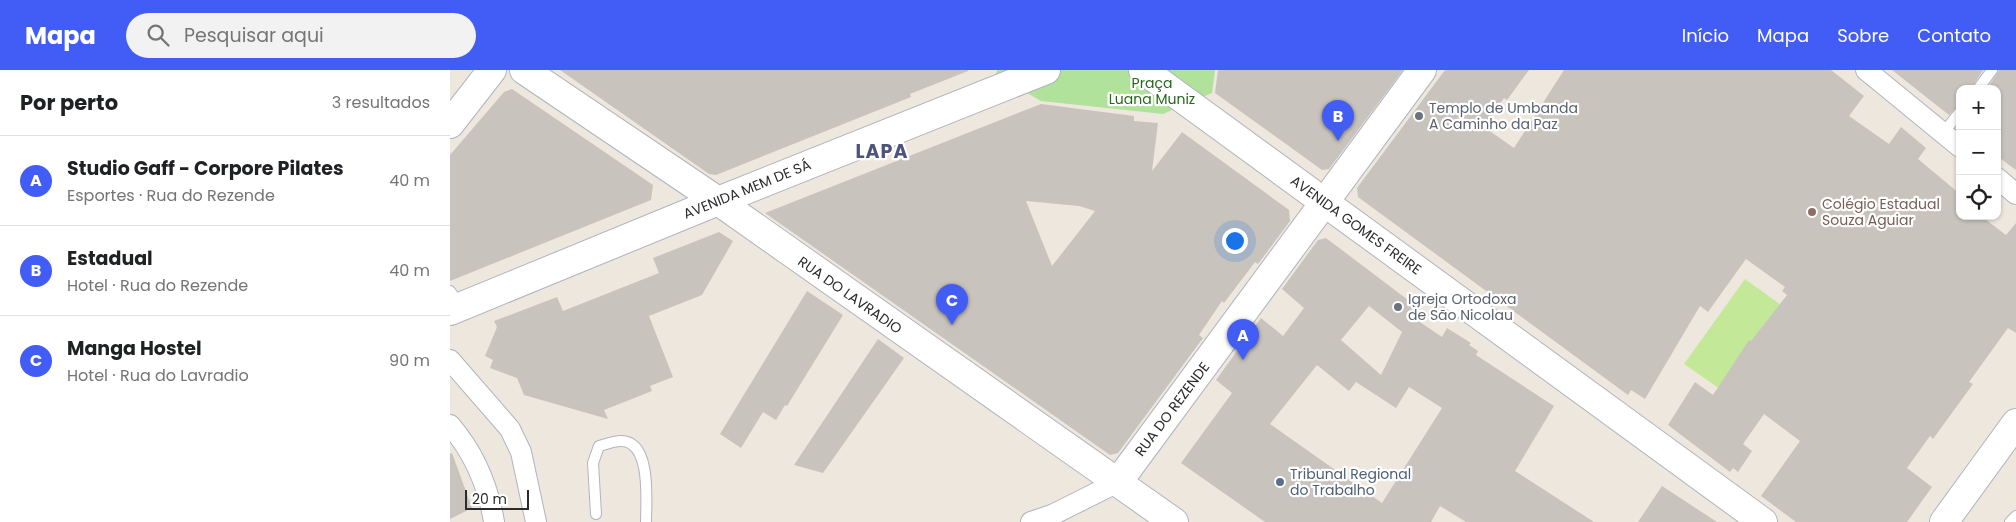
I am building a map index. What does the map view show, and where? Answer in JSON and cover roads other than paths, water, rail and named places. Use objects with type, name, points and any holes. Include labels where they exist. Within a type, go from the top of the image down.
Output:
[{"type":"street","points":[[450,124],[492,70]]},
{"type":"street","name":"RUA DO LAVRADIO","points":[[524,70],[718,201],[1171,521]]},
{"type":"street","name":"AVENIDA MEM DE SÁ","points":[[454,303],[718,201],[1046,70]]},
{"type":"street","name":"AVENIDA GOMES FREIRE","points":[[1143,70],[1763,522]]},
{"type":"street","name":"RUA DO REZENDE","points":[[1118,482],[1422,70]]},
{"type":"street","points":[[1870,72],[1956,145]]},
{"type":"street","points":[[2001,181],[2016,194]]},
{"type":"street","points":[[450,360],[510,429],[521,452],[536,522]]},
{"type":"street","points":[[1944,522],[2016,423]]},
{"type":"street","points":[[450,425],[472,455],[483,476],[494,522]]},
{"type":"street","points":[[1031,522],[1052,515],[1118,482]]},
{"type":"lane","points":[[1981,85],[1992,70]]},
{"type":"lane","points":[[1943,134],[1956,117]]},
{"type":"lane","points":[[596,514],[593,463],[599,446],[623,441],[636,446],[643,457],[646,522]]},
{"type":"lane","points":[[2010,522],[2016,516]]},
{"type":"place","name":"Templo de Umbanda A Caminho da Paz","points":[[1419,116]]},
{"type":"place","name":"Estadual","points":[[1338,141]]},
{"type":"place","name":"Colégio Estadual Souza Aguiar","points":[[1812,212]]},
{"type":"place","name":"Igreja Ortodoxa de São Nicolau","points":[[1398,307]]},
{"type":"place","name":"Manga Hostel","points":[[952,325]]},
{"type":"place","name":"Studio Gaff - Corpore Pilates","points":[[1243,360]]},
{"type":"place","name":"Tribunal Regional do Trabalho","points":[[1280,482]]},
{"type":"district","name":"LAPA","points":[[882,151]]},
{"type":"park label","name":"Praça Luana Muniz","points":[[1152,92]]}]
